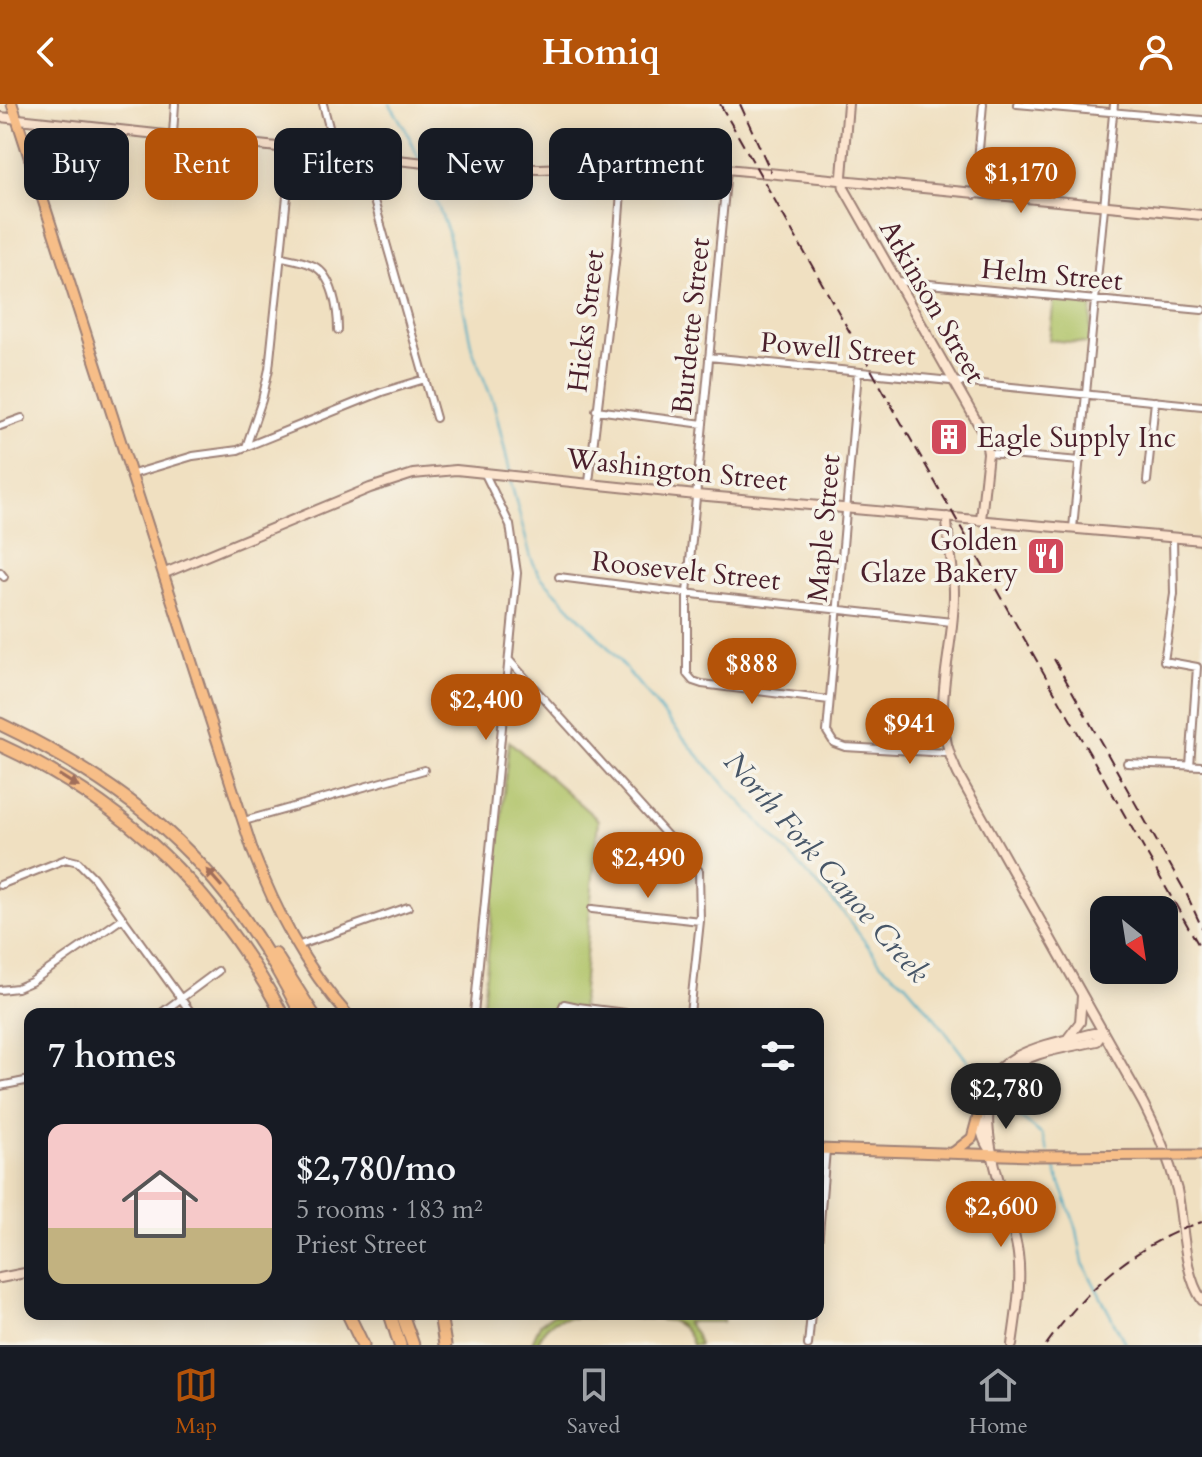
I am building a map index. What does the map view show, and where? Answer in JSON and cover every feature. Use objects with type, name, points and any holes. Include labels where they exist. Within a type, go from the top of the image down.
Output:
[{"type":"highway","points":[[0,724],[63,755],[120,792],[180,843],[231,899],[281,962],[309,1008]]},
{"type":"highway","points":[[0,745],[67,780],[144,835],[203,894],[252,962],[279,1008]]},
{"type":"highway","points":[[231,899],[258,937],[298,1008]]},
{"type":"highway","points":[[252,962],[271,1008]]},
{"type":"highway","points":[[351,1320],[363,1345]]},
{"type":"highway","points":[[392,1320],[400,1345]]},
{"type":"highway","points":[[404,1320],[413,1345]]},
{"type":"highway","points":[[441,1320],[445,1345]]},
{"type":"main road","points":[[12,104],[267,887],[297,946],[342,1008]]},
{"type":"main road","points":[[947,1154],[962,1148],[972,1138],[983,1106]]},
{"type":"main road","points":[[824,1149],[1151,1158],[1202,1155]]},
{"type":"street","points":[[173,128],[175,104]]},
{"type":"street","points":[[323,104],[329,128]]},
{"type":"street","points":[[843,182],[848,104]]},
{"type":"street","points":[[975,195],[983,104]]},
{"type":"street","points":[[1017,104],[1202,120]]},
{"type":"street","points":[[1073,528],[1114,104]]},
{"type":"street","points":[[0,117],[145,131]]},
{"type":"street","points":[[402,160],[462,167],[549,168]]},
{"type":"street","points":[[732,170],[1202,215]]},
{"type":"street","name":"Atkinson Street","points":[[843,182],[985,436],[988,453],[981,520]]},
{"type":"street","points":[[246,447],[269,369],[287,200]]},
{"type":"street","points":[[374,200],[436,418]]},
{"type":"street","name":"Hicks Street","points":[[589,482],[620,200]]},
{"type":"street","name":"Burdette Street","points":[[724,200],[687,593],[686,670],[689,679],[702,684],[829,700]]},
{"type":"street","points":[[282,257],[313,265],[324,274],[334,302],[338,330]]},
{"type":"street","name":"Helm Street","points":[[897,281],[1202,310]]},
{"type":"street","name":"Powell Street","points":[[709,357],[1202,406]]},
{"type":"street","name":"Maple Street","points":[[858,372],[827,732],[832,742],[845,747],[948,753]]},
{"type":"street","points":[[133,474],[193,456],[233,452],[382,392],[425,379]]},
{"type":"street","points":[[1147,481],[1155,401]]},
{"type":"street","points":[[596,410],[703,424]]},
{"type":"street","points":[[0,426],[22,418]]},
{"type":"street","points":[[988,453],[1080,461]]},
{"type":"street","name":"Washington Street","points":[[165,573],[370,488],[413,474],[456,470],[696,495],[1202,540]]},
{"type":"street","points":[[475,1008],[517,573],[510,525],[484,472]]},
{"type":"street","points":[[947,517],[955,590],[942,717],[948,753],[1164,1145],[1177,1190],[1192,1281],[1202,1300]]},
{"type":"street","points":[[1173,537],[1174,594],[1164,661],[1197,667],[1190,766]]},
{"type":"street","points":[[509,569],[517,573]]},
{"type":"street","name":"Roosevelt Street","points":[[559,577],[952,622]]},
{"type":"street","points":[[509,660],[696,865],[701,884],[700,921],[691,1008]]},
{"type":"street","points":[[1127,763],[1202,766]]},
{"type":"street","points":[[244,821],[424,770]]},
{"type":"street","points":[[0,885],[53,862],[72,859],[83,866],[188,1008]]},
{"type":"street","points":[[297,946],[408,907]]},
{"type":"street","points":[[592,909],[700,921]]},
{"type":"street","points":[[0,990],[31,982],[123,918]]},
{"type":"street","points":[[167,1008],[218,971]]},
{"type":"street","points":[[1062,1041],[1074,1033],[1080,1022],[1082,996]]},
{"type":"street","points":[[578,1007],[586,1008]]},
{"type":"street","points":[[1012,1345],[1019,1288],[1018,1252],[993,1154],[984,1143],[983,1106],[991,1095],[997,1075],[1016,1056],[1062,1041],[1103,1033]]},
{"type":"street","points":[[997,1075],[1026,1060],[1097,1041],[1103,1033]]},
{"type":"street","points":[[0,1086],[24,1081]]},
{"type":"street","points":[[0,1278],[24,1273]]},
{"type":"street","points":[[808,1345],[810,1320]]},
{"type":"green space","points":[[1054,300],[1092,304],[1089,344],[1049,340]]},
{"type":"green space","points":[[509,741],[598,820],[581,1008],[483,1008]]},
{"type":"green space","points":[[546,1320],[558,1320],[543,1332],[538,1345],[531,1345],[540,1324]]},
{"type":"green space","points":[[659,1320],[723,1320],[686,1322],[695,1333],[699,1345],[692,1345],[685,1331],[673,1322]]},
{"type":"waterway","name":"North Fork Canoe Creek","points":[[390,104],[418,157]]},
{"type":"waterway","name":"North Fork Canoe Creek","points":[[436,200],[448,232],[472,349],[494,404],[510,472]]},
{"type":"waterway","name":"North Fork Canoe Creek","points":[[510,479],[531,558],[540,576],[606,645],[702,760],[842,911],[882,965],[905,983],[935,1018],[984,1083]]},
{"type":"waterway","name":"North Fork Canoe Creek","points":[[997,1097],[1042,1135],[1048,1152]]},
{"type":"waterway","name":"North Fork Canoe Creek","points":[[1051,1158],[1077,1230],[1083,1263],[1126,1345]]},
{"type":"railway","points":[[720,104],[1202,951]]},
{"type":"railway","points":[[740,104],[771,172]]},
{"type":"railway","points":[[1054,659],[1187,895],[1202,928]]},
{"type":"railway","points":[[1046,1345],[1095,1287],[1114,1271],[1155,1242],[1202,1222]]},
{"type":"place","name":"Eagle Supply Inc","points":[[949,437]]},
{"type":"place","name":"Golden Glaze Bakery","points":[[1046,556]]}]
